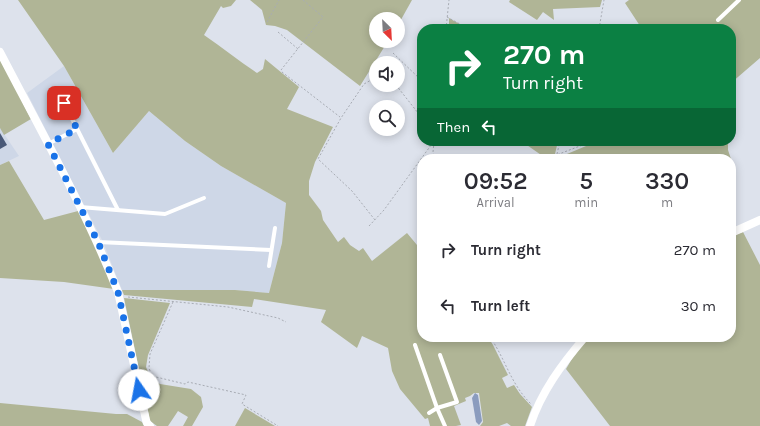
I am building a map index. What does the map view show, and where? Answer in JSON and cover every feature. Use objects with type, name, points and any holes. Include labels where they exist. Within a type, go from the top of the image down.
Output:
[{"type":"street","points":[[0,52],[98,242],[119,296],[146,420],[150,426]]},
{"type":"street","points":[[736,231],[760,220]]},
{"type":"street","points":[[530,426],[536,409],[546,389],[581,342]]},
{"type":"lane","points":[[718,20],[739,0]]},
{"type":"lane","points":[[64,103],[118,210]]},
{"type":"lane","points":[[48,144],[77,129]]},
{"type":"lane","points":[[80,207],[165,214],[204,198]]},
{"type":"lane","points":[[269,266],[274,228]]},
{"type":"lane","points":[[98,242],[271,250]]},
{"type":"lane","points":[[416,344],[437,408],[445,426]]},
{"type":"lane","points":[[429,413],[437,408],[456,402],[440,356]]},
{"type":"path","points":[[267,22],[279,0]]},
{"type":"path","points":[[304,0],[323,17],[281,70],[340,118]]},
{"type":"path","points":[[446,24],[449,0]]},
{"type":"path","points":[[600,24],[604,0]]},
{"type":"path","points":[[446,16],[460,24]]},
{"type":"path","points":[[278,32],[298,49]]},
{"type":"path","points":[[393,53],[417,77]]},
{"type":"path","points":[[369,81],[364,84],[340,118],[318,159],[352,191],[376,220]]},
{"type":"path","points":[[402,92],[417,112]]},
{"type":"path","points":[[562,154],[581,146]]},
{"type":"path","points":[[369,226],[384,210],[417,164]]},
{"type":"path","points":[[119,296],[228,307],[278,318],[286,322]]},
{"type":"path","points":[[173,302],[150,354],[148,368],[152,376],[185,384],[188,382],[246,395],[242,404],[278,426]]},
{"type":"path","points":[[493,342],[521,394],[536,409]]},
{"type":"shaded area","points":[[64,66],[113,153],[149,111],[185,141],[221,166],[286,203],[282,243],[269,293],[235,290],[122,290],[103,242],[27,93]]},
{"type":"shaded area","points":[[0,128],[19,156],[0,165]]},
{"type":"green space","points":[[18,0],[236,0],[231,6],[223,8],[221,6],[204,35],[257,73],[263,69],[265,59],[299,87],[287,109],[333,127],[315,162],[309,181],[309,195],[321,211],[323,220],[338,242],[344,237],[350,245],[359,251],[363,248],[372,261],[407,233],[417,245],[417,342],[491,342],[508,375],[502,378],[507,388],[514,385],[532,407],[525,426],[511,426],[507,423],[499,426],[480,426],[483,422],[479,393],[474,393],[465,398],[466,401],[454,406],[461,425],[430,426],[428,418],[425,419],[400,389],[392,371],[388,348],[362,336],[357,348],[321,322],[326,310],[254,299],[252,307],[124,295],[122,290],[235,290],[269,293],[282,243],[286,203],[221,166],[185,141],[149,111],[113,153],[64,66]]},
{"type":"green space","points":[[250,0],[412,0],[405,12],[369,12],[369,48],[384,48],[379,56],[369,56],[369,72],[360,86],[287,30],[266,25],[262,10]]},
{"type":"green space","points":[[510,0],[602,0],[600,7],[553,9],[554,20],[543,12],[537,20],[509,2]]},
{"type":"green space","points":[[629,0],[760,0],[760,58],[736,79],[736,24],[639,24],[625,3]]},
{"type":"green space","points":[[449,18],[459,24],[449,24]]},
{"type":"green space","points":[[0,58],[31,119],[4,135],[0,128]]},
{"type":"green space","points":[[528,146],[557,146],[555,154],[540,154]]},
{"type":"green space","points":[[586,146],[728,146],[729,154],[567,154]]},
{"type":"green space","points":[[9,161],[44,220],[78,211],[95,244],[114,289],[64,282],[0,278],[0,165]]},
{"type":"green space","points":[[743,232],[760,265],[760,426],[610,426],[566,369],[576,352],[585,342],[736,342],[736,234]]},
{"type":"green space","points":[[124,298],[170,303],[148,355],[146,367],[151,379],[160,384],[191,389],[201,397],[203,407],[192,426],[183,426],[188,417],[178,411],[168,426],[157,426],[150,421]]},
{"type":"green space","points":[[0,403],[127,414],[142,422],[144,426],[0,426]]},
{"type":"green space","points":[[245,408],[275,426],[235,426]]},
{"type":"water","points":[[475,393],[478,395],[482,421],[479,425],[476,422],[472,398]]},
{"type":"building","points":[[0,133],[7,145],[0,149]]},
{"type":"route","points":[[64,103],[77,129],[48,144],[98,242],[118,292],[139,390]]}]
